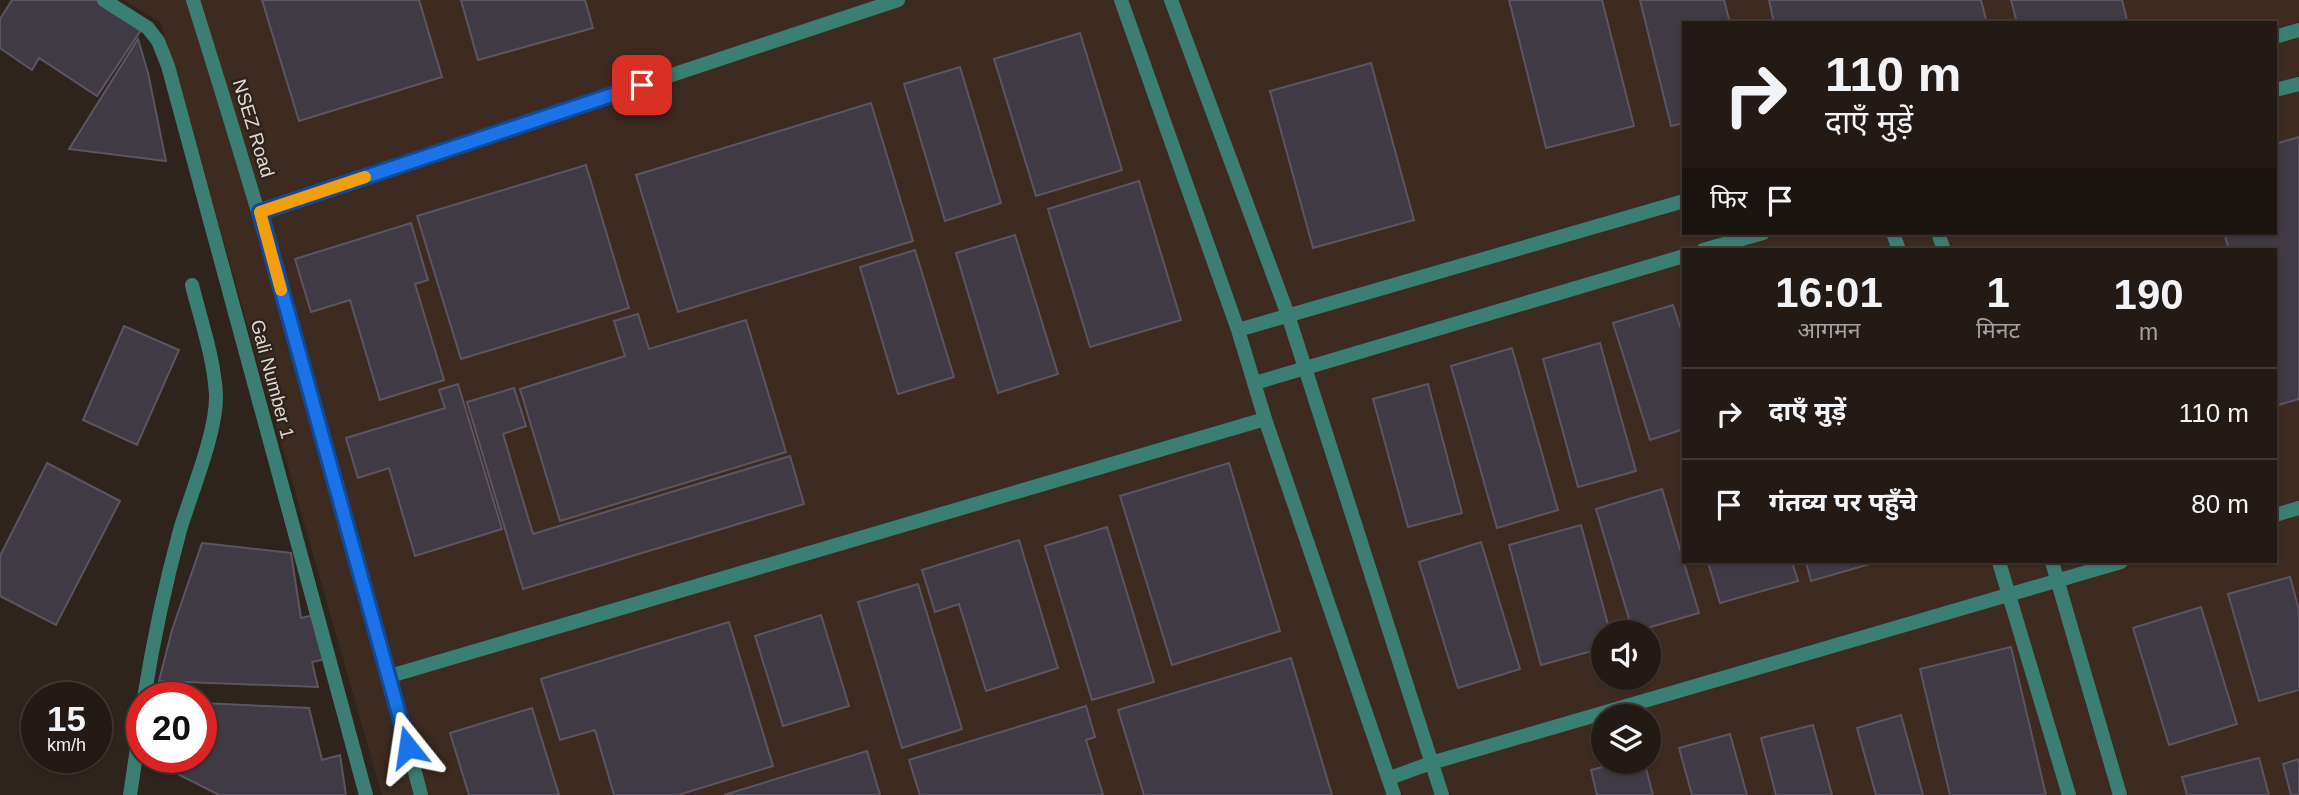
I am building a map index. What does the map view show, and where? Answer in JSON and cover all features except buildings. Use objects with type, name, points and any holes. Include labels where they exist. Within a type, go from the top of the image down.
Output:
[{"type":"street","name":"Gali Number 1","points":[[104,0],[148,28],[159,41],[168,66],[366,795]]},
{"type":"street","name":"NSEZ Road","points":[[194,0],[260,212],[421,795]]},
{"type":"street","points":[[260,212],[898,0]]},
{"type":"street","points":[[1121,0],[1238,330],[1265,419],[1394,795]]},
{"type":"street","points":[[1171,0],[1289,315],[1441,795]]},
{"type":"street","points":[[2277,36],[2299,30]]},
{"type":"street","points":[[2277,90],[2299,84]]},
{"type":"street","points":[[1238,330],[1682,202]]},
{"type":"street","points":[[1710,248],[1756,235]]},
{"type":"street","points":[[1255,383],[1682,257]]},
{"type":"street","points":[[146,682],[180,531],[211,429],[216,397],[211,359],[192,285]]},
{"type":"street","points":[[390,676],[1265,419]]},
{"type":"street","points":[[2277,514],[2299,508]]},
{"type":"street","points":[[1999,563],[2069,795]]},
{"type":"street","points":[[2052,563],[2120,795]]},
{"type":"street","points":[[1390,778],[1431,763],[2118,563]]},
{"type":"street","points":[[130,795],[133,773]]},
{"type":"shaded area","points":[[124,0],[2299,0],[2299,795],[382,795],[161,23]]},
{"type":"slow traffic","points":[[281,290],[260,212],[365,177]]},
{"type":"route","points":[[408,747],[260,212],[642,85]]}]
